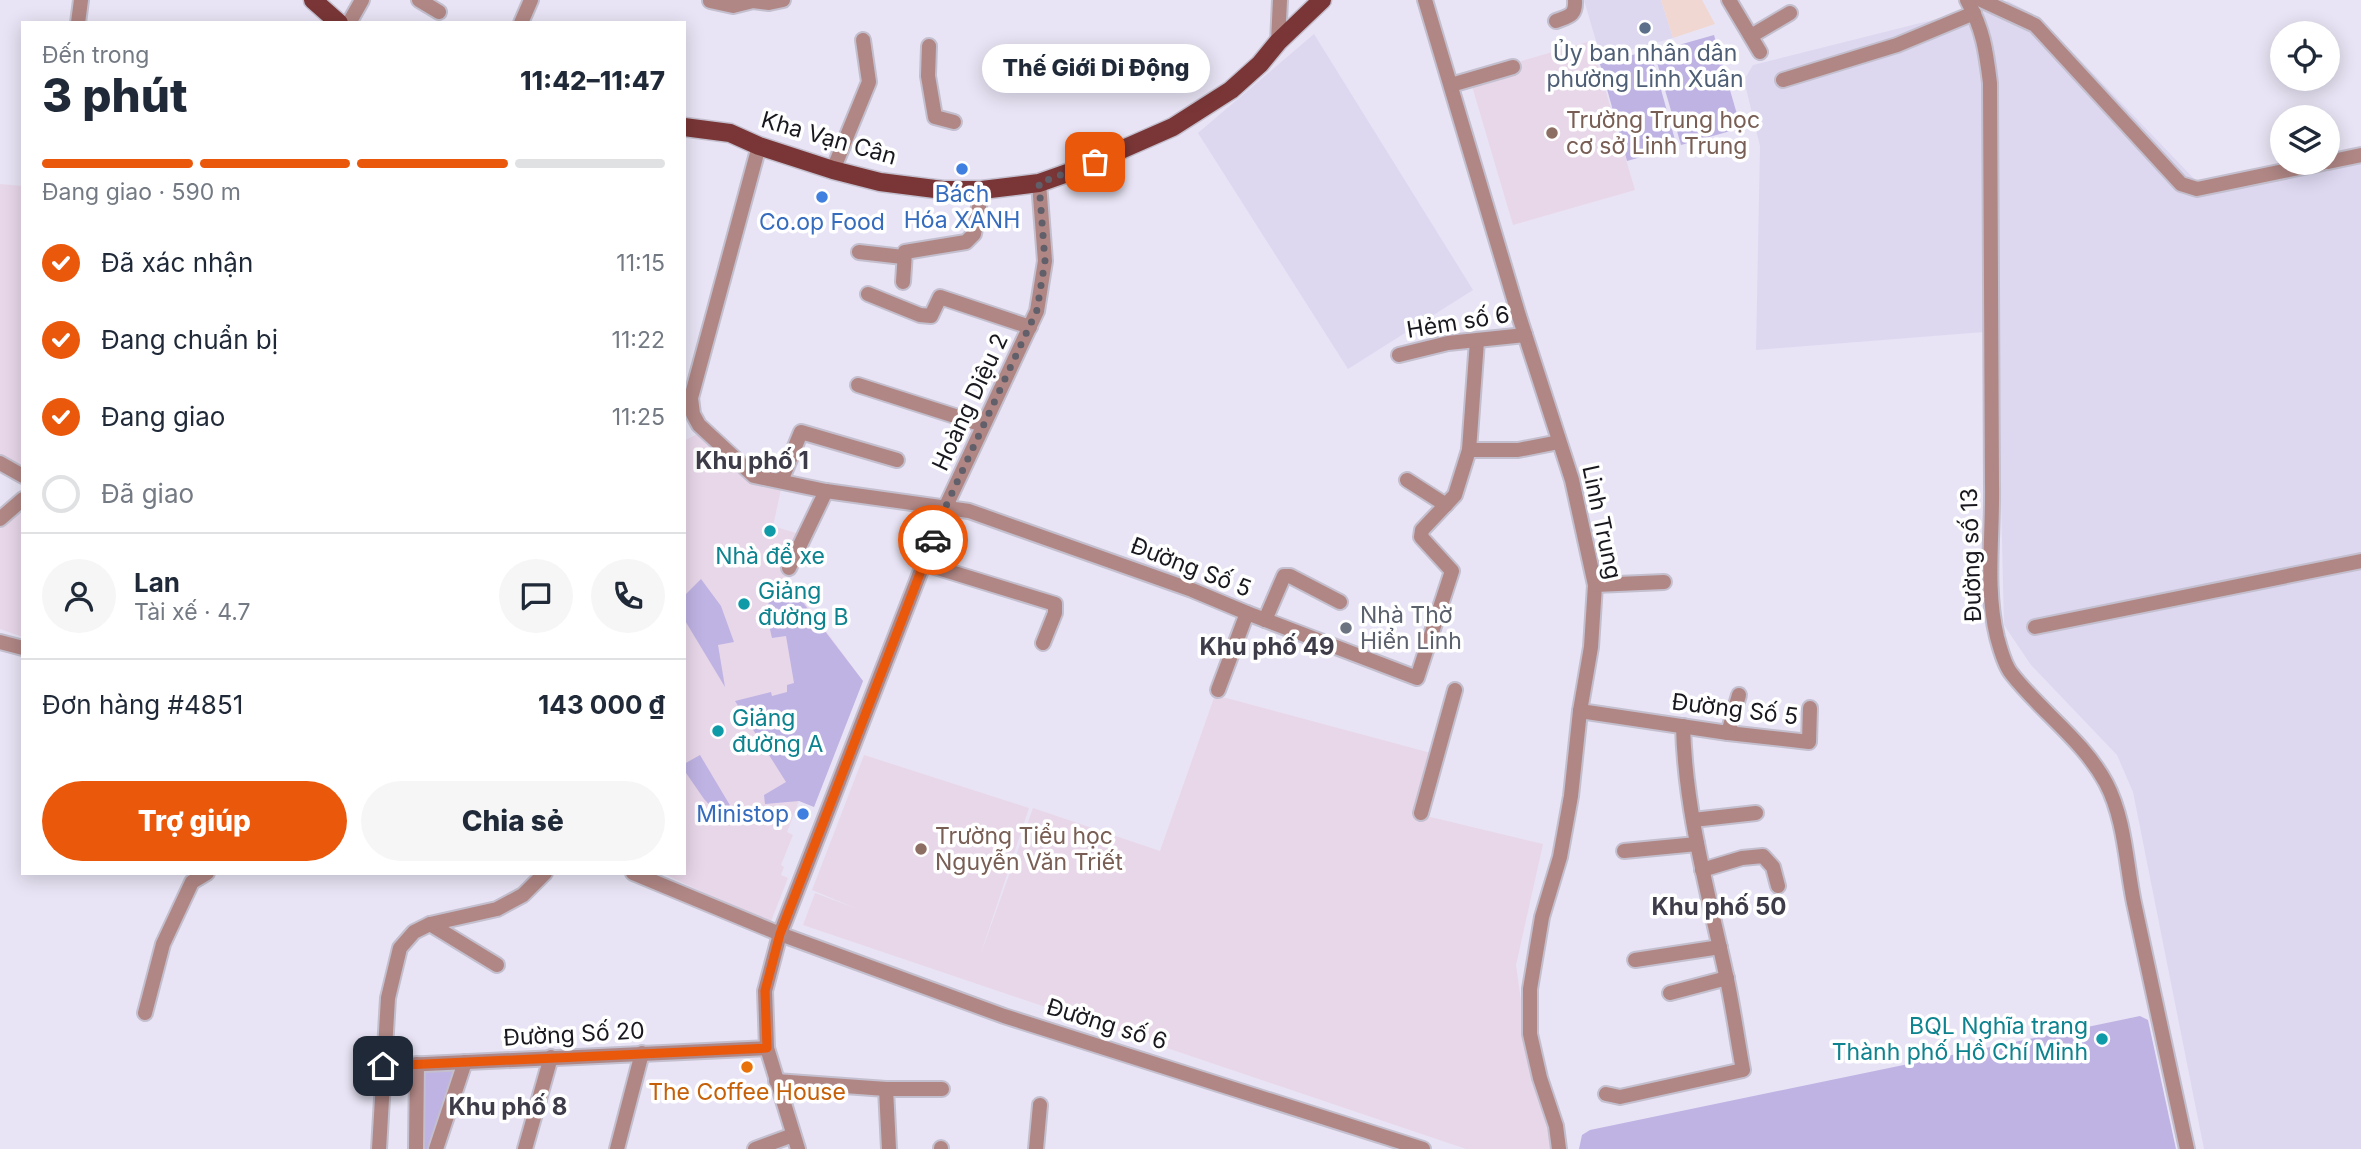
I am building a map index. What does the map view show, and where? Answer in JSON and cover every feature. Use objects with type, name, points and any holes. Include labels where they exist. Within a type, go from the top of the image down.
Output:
[{"type":"main road","points":[[313,0],[337,21]]},
{"type":"main road","name":"Kha Vạn Cân","points":[[686,127],[730,133],[759,146],[880,182],[943,190],[982,190],[1039,183],[1084,167],[1173,127],[1231,90],[1322,0]]},
{"type":"street","points":[[78,21],[81,0]]},
{"type":"street","points":[[350,21],[362,0]]},
{"type":"street","points":[[419,0],[439,12]]},
{"type":"street","points":[[522,21],[531,0]]},
{"type":"street","points":[[710,1],[733,6],[753,1],[769,3],[783,0]]},
{"type":"street","points":[[1278,42],[1280,0]]},
{"type":"street","name":"Linh Trung","points":[[1425,0],[1525,335],[1575,491],[1595,585],[1591,647],[1580,711],[1571,796],[1560,857],[1542,917],[1530,989],[1530,1034],[1540,1078],[1556,1126],[1559,1149]]},
{"type":"street","points":[[1556,21],[1572,15],[1576,9],[1574,0]]},
{"type":"street","points":[[1730,0],[1760,52]]},
{"type":"street","points":[[1783,80],[1897,45],[1974,4],[2035,26],[2181,184],[2197,189],[2270,174]]},
{"type":"street","name":"Đường số 13","points":[[1974,4],[1986,44],[1990,83],[1989,374],[1992,489],[1989,560],[1994,619],[2000,648],[2009,671],[2075,740],[2106,782],[2113,801],[2125,845],[2187,1149]]},
{"type":"street","points":[[1751,36],[1790,13]]},
{"type":"street","points":[[834,170],[869,82],[863,40]]},
{"type":"street","points":[[929,46],[928,76],[935,117],[954,122]]},
{"type":"street","points":[[1451,85],[1513,66]]},
{"type":"street","points":[[688,397],[759,146]]},
{"type":"street","points":[[2340,159],[2361,155]]},
{"type":"street","name":"Hoàng Diệu 2","points":[[795,1142],[767,1048],[765,991],[780,934],[946,506],[1037,310],[1045,261],[1039,183]]},
{"type":"street","points":[[903,282],[905,251],[971,239],[982,190]]},
{"type":"street","points":[[859,252],[903,257]]},
{"type":"street","points":[[868,294],[920,316],[931,316],[940,297],[1030,327]]},
{"type":"street","name":"Hẻm số 6","points":[[1399,355],[1448,343],[1525,335]]},
{"type":"street","points":[[1408,480],[1446,506],[1455,495],[1469,450],[1477,341]]},
{"type":"street","points":[[859,385],[983,425]]},
{"type":"street","name":"Đường Số 5","points":[[688,397],[699,425],[754,476],[826,491],[946,506],[970,512],[1179,585],[1417,678],[1451,570],[1421,537],[1422,530],[1446,506]]},
{"type":"street","points":[[781,481],[801,432],[897,460]]},
{"type":"street","points":[[1469,450],[1518,450],[1559,442]]},
{"type":"street","points":[[0,463],[21,475]]},
{"type":"street","points":[[789,568],[826,491]]},
{"type":"street","points":[[0,519],[21,501]]},
{"type":"street","points":[[2035,627],[2361,561]]},
{"type":"street","points":[[925,564],[1055,604],[1055,613],[1043,643]]},
{"type":"street","points":[[1265,620],[1284,576],[1290,576],[1340,602]]},
{"type":"street","points":[[1595,585],[1664,582]]},
{"type":"street","points":[[1218,690],[1247,613]]},
{"type":"street","points":[[0,642],[21,647]]},
{"type":"street","points":[[1421,813],[1455,690]]},
{"type":"street","points":[[1728,733],[1739,695]]},
{"type":"street","name":"Đường Số 5","points":[[1580,711],[1809,742],[1810,708]]},
{"type":"street","points":[[1606,1094],[1620,1097],[1743,1070],[1727,978],[1697,844],[1684,764],[1683,726]]},
{"type":"street","points":[[1693,820],[1756,813]]},
{"type":"street","points":[[1624,851],[1697,844]]},
{"type":"street","points":[[1702,870],[1742,858],[1763,856],[1773,867],[1778,886]]},
{"type":"street","points":[[145,1013],[163,944],[192,882],[204,875]]},
{"type":"street","points":[[379,1149],[387,998],[400,948],[414,932],[430,924],[497,909],[523,895],[543,875]]},
{"type":"street","name":"Đường số 6","points":[[638,875],[780,934],[1004,1016],[1423,1149]]},
{"type":"street","points":[[430,924],[497,965]]},
{"type":"street","points":[[1635,960],[1720,947]]},
{"type":"street","points":[[1670,993],[1727,978]]},
{"type":"street","name":"Đường Số 20","points":[[383,1066],[767,1048]]},
{"type":"street","points":[[617,1149],[642,1053]]},
{"type":"street","points":[[526,1149],[551,1057]]},
{"type":"street","points":[[436,1149],[465,1062]]},
{"type":"street","points":[[416,1149],[417,1064]]},
{"type":"street","points":[[776,1081],[942,1090]]},
{"type":"street","points":[[886,1089],[889,1149]]},
{"type":"street","points":[[1037,1149],[1040,1105]]},
{"type":"street","points":[[755,1149],[795,1142]]},
{"type":"shaded area","points":[[1584,0],[1661,0],[1673,38],[1601,58]]},
{"type":"shaded area","points":[[1661,0],[1702,0],[1715,24],[1673,38]]},
{"type":"shaded area","points":[[2008,1],[2040,18],[2201,186],[2270,174],[2340,175],[2340,163],[2361,159],[2361,1149],[2204,1149],[2133,792],[2117,755],[2031,665],[2004,625],[1997,331],[1756,350],[1760,146],[1744,80],[1753,65]]},
{"type":"shaded area","points":[[1314,34],[1473,290],[1348,369],[1198,133]]},
{"type":"shaded area","points":[[1714,35],[1741,128],[1681,145],[1654,52]]},
{"type":"shaded area","name":"Trường Trung học cơ sở Linh Trung","points":[[1591,41],[1635,190],[1513,225],[1469,76]]},
{"type":"shaded area","points":[[1650,50],[1677,147],[1627,161],[1600,64]]},
{"type":"shaded area","points":[[0,184],[21,186],[21,471],[0,459]]},
{"type":"shaded area","points":[[697,434],[758,480],[782,485],[773,526],[802,535],[783,573],[863,681],[814,807],[799,801],[787,832],[793,835],[781,865],[784,867],[781,875],[788,878],[770,924],[666,875],[686,875],[686,440]]},
{"type":"shaded area","points":[[21,510],[21,636],[0,629],[0,529]]},
{"type":"shaded area","points":[[701,579],[721,606],[734,642],[718,645],[725,687],[686,622],[686,594]]},
{"type":"shaded area","points":[[789,584],[863,681],[814,807],[799,801],[765,804],[764,795],[786,782],[735,701],[771,692],[772,696],[787,692],[787,685],[794,683],[786,636],[772,638],[765,608],[780,589]]},
{"type":"shaded area","points":[[1215,695],[1431,753],[1418,814],[1543,844],[1516,965],[1524,1022],[1553,1137],[1553,1149],[1466,1149],[803,925],[815,893],[855,908],[812,890],[864,755],[1029,808],[980,956],[1033,808],[1160,851]]},
{"type":"shaded area","points":[[700,755],[731,807],[719,815],[686,773],[686,763]]},
{"type":"shaded area","points":[[2140,1016],[2148,1020],[2176,1149],[1579,1149],[1582,1135],[1590,1130]]},
{"type":"shaded area","points":[[459,1065],[432,1149],[420,1149],[423,1068]]},
{"type":"way so far","points":[[933,540],[946,506],[1037,310],[1045,261],[1039,183],[1095,162]]},
{"type":"place","name":"Ủy ban nhân dân phường Linh Xuân","points":[[1645,28]]},
{"type":"place","name":"Trường Trung học cơ sở Linh Trung","points":[[1552,133]]},
{"type":"place","name":"Thế Giới Di Động","points":[[1095,162]]},
{"type":"place","name":"Bách Hóa XANH","points":[[962,169]]},
{"type":"place","name":"Co.op Food","points":[[822,197]]},
{"type":"place","name":"Nhà để xe","points":[[770,531]]},
{"type":"place","name":"Giảng đường B","points":[[744,604]]},
{"type":"place","name":"Nhà Thờ Hiển Linh","points":[[1346,628]]},
{"type":"place","name":"Giảng đường A","points":[[718,731]]},
{"type":"place","name":"Ministop","points":[[803,814]]},
{"type":"place","name":"Trường Tiểu học Nguyễn Văn Triết","points":[[921,849]]},
{"type":"place","name":"BQL Nghĩa trang Thành phố Hồ Chí Minh","points":[[2102,1039]]},
{"type":"place","name":"The Coffee House","points":[[747,1067]]},
{"type":"district","name":"Khu phố 1","points":[[752,461]]},
{"type":"district","name":"Khu phố 49","points":[[1267,647]]},
{"type":"district","name":"Khu phố 50","points":[[1719,907]]},
{"type":"district","name":"Khu phố 8","points":[[508,1107]]},
{"type":"route","points":[[383,1066],[767,1048],[765,991],[780,934],[933,540]]}]
